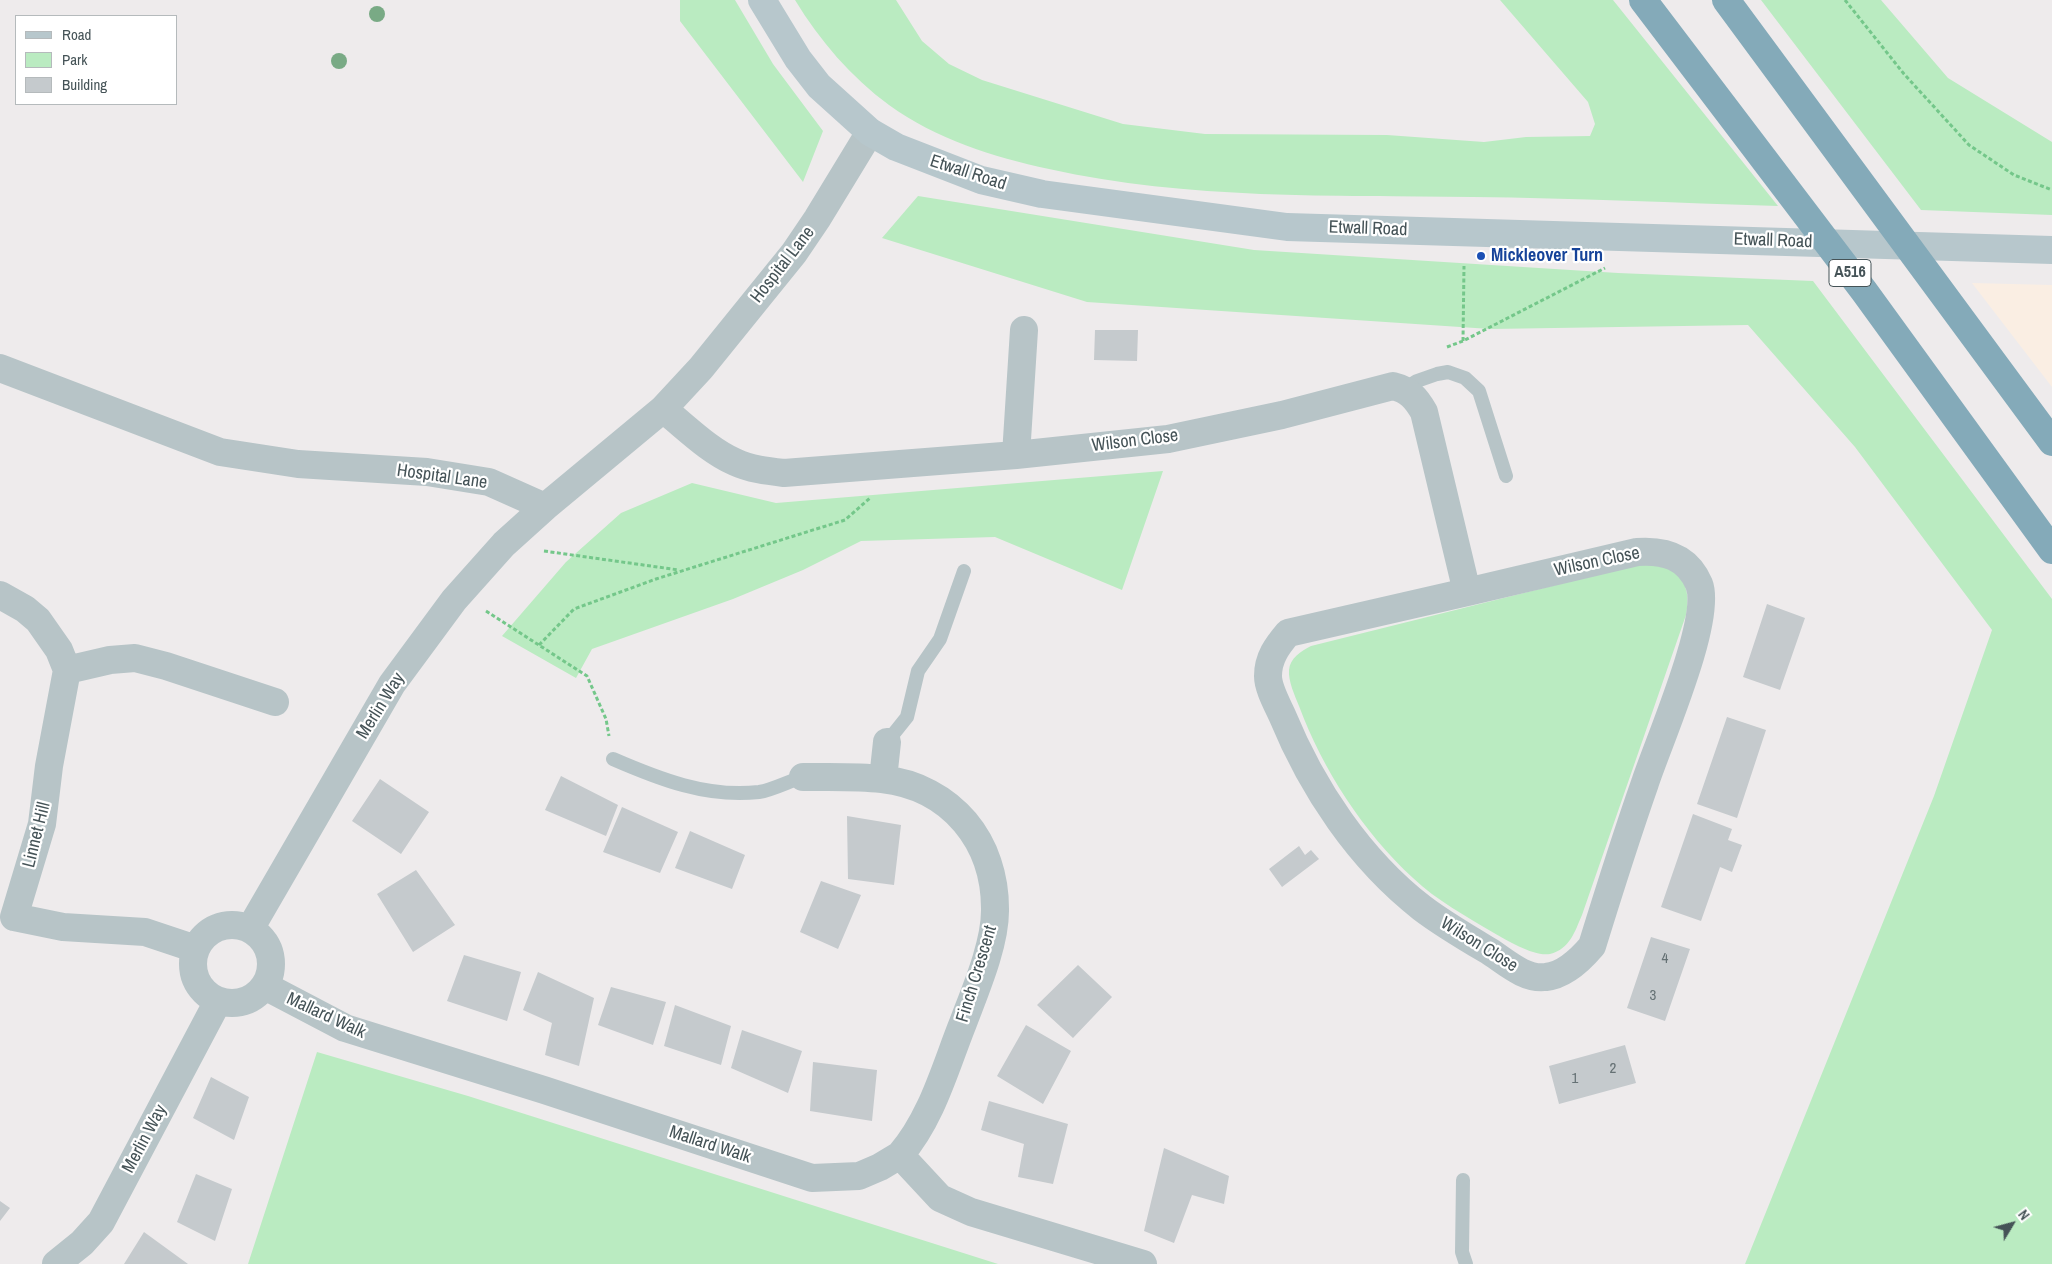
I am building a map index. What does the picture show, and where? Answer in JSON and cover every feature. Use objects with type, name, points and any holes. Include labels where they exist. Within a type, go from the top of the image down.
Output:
[{"type":"highway","name":"A516","points":[[1643,0],[1864,291],[2052,550]]},
{"type":"highway","points":[[1726,0],[2052,442]]},
{"type":"street","name":"Etwall Road","points":[[762,0],[798,59],[818,86],[870,132],[903,150],[981,180],[1042,194],[1287,227],[2052,250]]},
{"type":"street","name":"Hospital Lane","points":[[0,368],[220,452],[298,464],[445,475],[489,482],[545,507],[663,409],[701,368],[794,253],[817,220],[870,132]]},
{"type":"street","points":[[1016,455],[1024,330]]},
{"type":"street","name":"Wilson Close","points":[[663,409],[717,451],[735,462],[766,470],[804,472],[1016,455],[1168,438],[1282,415],[1373,390],[1393,386],[1404,389]]},
{"type":"street","points":[[1404,389],[1416,398],[1424,412],[1467,592]]},
{"type":"street","name":"Merlin Way","points":[[250,929],[392,684],[460,594],[519,531],[545,507]]},
{"type":"street","name":"Wilson Close","points":[[1649,551],[1671,554],[1683,561],[1699,584],[1701,612],[1686,669],[1644,784],[1592,946],[1582,958],[1571,966],[1547,977],[1533,977],[1519,971],[1466,938],[1422,908],[1374,861],[1332,811],[1286,725],[1268,678],[1270,658],[1288,633],[1467,592],[1628,554],[1649,551]]},
{"type":"street","points":[[0,595],[25,609],[38,620],[59,650],[67,670],[110,660],[135,658],[166,666],[275,702]]},
{"type":"street","name":"Linnet Hill","points":[[67,670],[51,756],[42,824],[7,916],[63,927],[145,932],[196,948]]},
{"type":"street","points":[[883,779],[887,742]]},
{"type":"street","name":"Finch Crescent","points":[[802,776],[883,779],[920,789],[951,806],[974,831],[986,853],[994,879],[996,912],[980,976],[934,1096],[916,1136],[900,1155]]},
{"type":"street","points":[[231,925],[250,929],[261,937],[268,948],[272,960],[271,974],[265,986],[256,996],[244,1002],[218,1001],[199,985],[194,967],[196,948],[203,937],[213,929],[231,925]]},
{"type":"street","name":"Mallard Walk","points":[[265,986],[345,1028],[544,1090],[812,1178],[859,1176],[880,1167],[900,1155]]},
{"type":"street","name":"Merlin Way","points":[[56,1264],[82,1243],[101,1222],[218,1001]]},
{"type":"street","points":[[900,1155],[940,1198],[971,1212],[1143,1264]]},
{"type":"lane","points":[[1404,389],[1417,381],[1448,372],[1465,378],[1479,391],[1506,476]]},
{"type":"lane","points":[[887,742],[907,717],[918,671],[940,640],[964,571]]},
{"type":"lane","points":[[613,759],[681,786],[718,792],[760,792],[802,776]]},
{"type":"lane","points":[[1463,1180],[1462,1252],[1466,1264]]},
{"type":"path","points":[[1845,0],[1904,74],[1968,145],[2014,175],[2052,190]]},
{"type":"path","points":[[1446,348],[1612,265]]},
{"type":"path","points":[[1463,341],[1464,266]]},
{"type":"path","points":[[538,645],[574,609],[682,570],[845,520],[874,495]]},
{"type":"path","points":[[519,531],[543,550],[682,570]]},
{"type":"path","points":[[460,594],[587,676],[606,718],[613,759]]},
{"type":"shaded area","points":[[1972,283],[2052,285],[2052,387]]},
{"type":"green space","points":[[680,0],[735,0],[773,64],[823,131],[803,182],[680,21]]},
{"type":"green space","points":[[795,0],[896,0],[922,41],[949,64],[982,80],[1123,124],[1205,134],[1387,135],[1484,142],[1526,137],[1590,136],[1595,124],[1588,102],[1500,0],[1613,0],[1778,206],[1549,198],[1260,194],[1154,186],[1049,169],[1007,159],[966,145],[926,128],[907,117],[875,94],[849,70],[815,30]]},
{"type":"green space","points":[[1761,0],[1881,0],[1948,78],[2052,142],[2052,215],[1921,210]]},
{"type":"green space","points":[[918,196],[1254,250],[1618,273],[1813,281],[2052,599],[2052,1264],[1745,1264],[1934,796],[1992,630],[1855,447],[1748,325],[1490,329],[1087,302],[882,238]]},
{"type":"green space","points":[[1163,471],[1122,590],[995,537],[861,541],[803,570],[733,599],[592,649],[576,678],[502,636],[566,562],[621,513],[692,483],[776,503]]},
{"type":"green space","points":[[1648,562],[1670,567],[1681,578],[1688,602],[1686,615],[1577,927],[1567,944],[1557,952],[1550,954],[1537,953],[1507,940],[1442,901],[1413,878],[1377,841],[1346,799],[1320,753],[1292,688],[1289,674],[1291,662],[1303,650],[1311,646]]},
{"type":"green space","points":[[317,1052],[468,1096],[998,1264],[248,1264]]},
{"type":"building","points":[[1095,330],[1138,330],[1137,361],[1094,360]]},
{"type":"building","points":[[1767,604],[1805,618],[1780,690],[1743,677]]},
{"type":"building","points":[[1727,717],[1766,730],[1737,818],[1697,804]]},
{"type":"building","points":[[561,776],[618,805],[606,836],[545,810]]},
{"type":"building","points":[[380,779],[429,812],[401,854],[352,821]]},
{"type":"building","points":[[622,807],[678,832],[660,873],[603,852]]},
{"type":"building","points":[[1693,814],[1732,829],[1728,840],[1742,845],[1732,872],[1720,867],[1701,921],[1661,907]]},
{"type":"building","points":[[847,816],[901,825],[894,885],[848,879]]},
{"type":"building","points":[[690,831],[745,855],[732,889],[675,868]]},
{"type":"building","points":[[1299,846],[1305,855],[1311,850],[1319,859],[1282,887],[1269,869]]},
{"type":"building","points":[[416,870],[455,925],[413,952],[377,894]]},
{"type":"building","points":[[821,881],[861,895],[838,949],[800,932]]},
{"type":"building","points":[[1651,937],[1690,949],[1665,1021],[1627,1008]]},
{"type":"building","points":[[464,955],[521,972],[507,1021],[447,1001]]},
{"type":"building","points":[[1078,965],[1112,997],[1073,1038],[1037,1005]]},
{"type":"building","points":[[538,972],[594,998],[579,1066],[545,1055],[552,1023],[523,1010]]},
{"type":"building","points":[[611,987],[666,1002],[653,1045],[598,1025]]},
{"type":"building","points":[[675,1005],[731,1026],[721,1065],[664,1046]]},
{"type":"building","points":[[1026,1025],[1071,1051],[1043,1104],[997,1076]]},
{"type":"building","points":[[742,1030],[802,1051],[788,1093],[731,1068]]},
{"type":"building","points":[[1625,1045],[1636,1083],[1559,1104],[1549,1066]]},
{"type":"building","points":[[813,1062],[877,1070],[872,1121],[810,1111]]},
{"type":"building","points":[[211,1077],[249,1097],[234,1140],[193,1118]]},
{"type":"building","points":[[989,1101],[1068,1124],[1053,1184],[1018,1177],[1024,1144],[981,1130]]},
{"type":"building","points":[[1164,1148],[1229,1176],[1224,1204],[1192,1195],[1174,1243],[1144,1231]]},
{"type":"building","points":[[196,1174],[232,1189],[215,1241],[177,1222]]},
{"type":"building","points":[[0,1201],[10,1208],[0,1221]]},
{"type":"building","points":[[144,1232],[188,1264],[124,1264]]},
{"type":"place","name":"Mickleover Turn","points":[[1481,256]]}]
